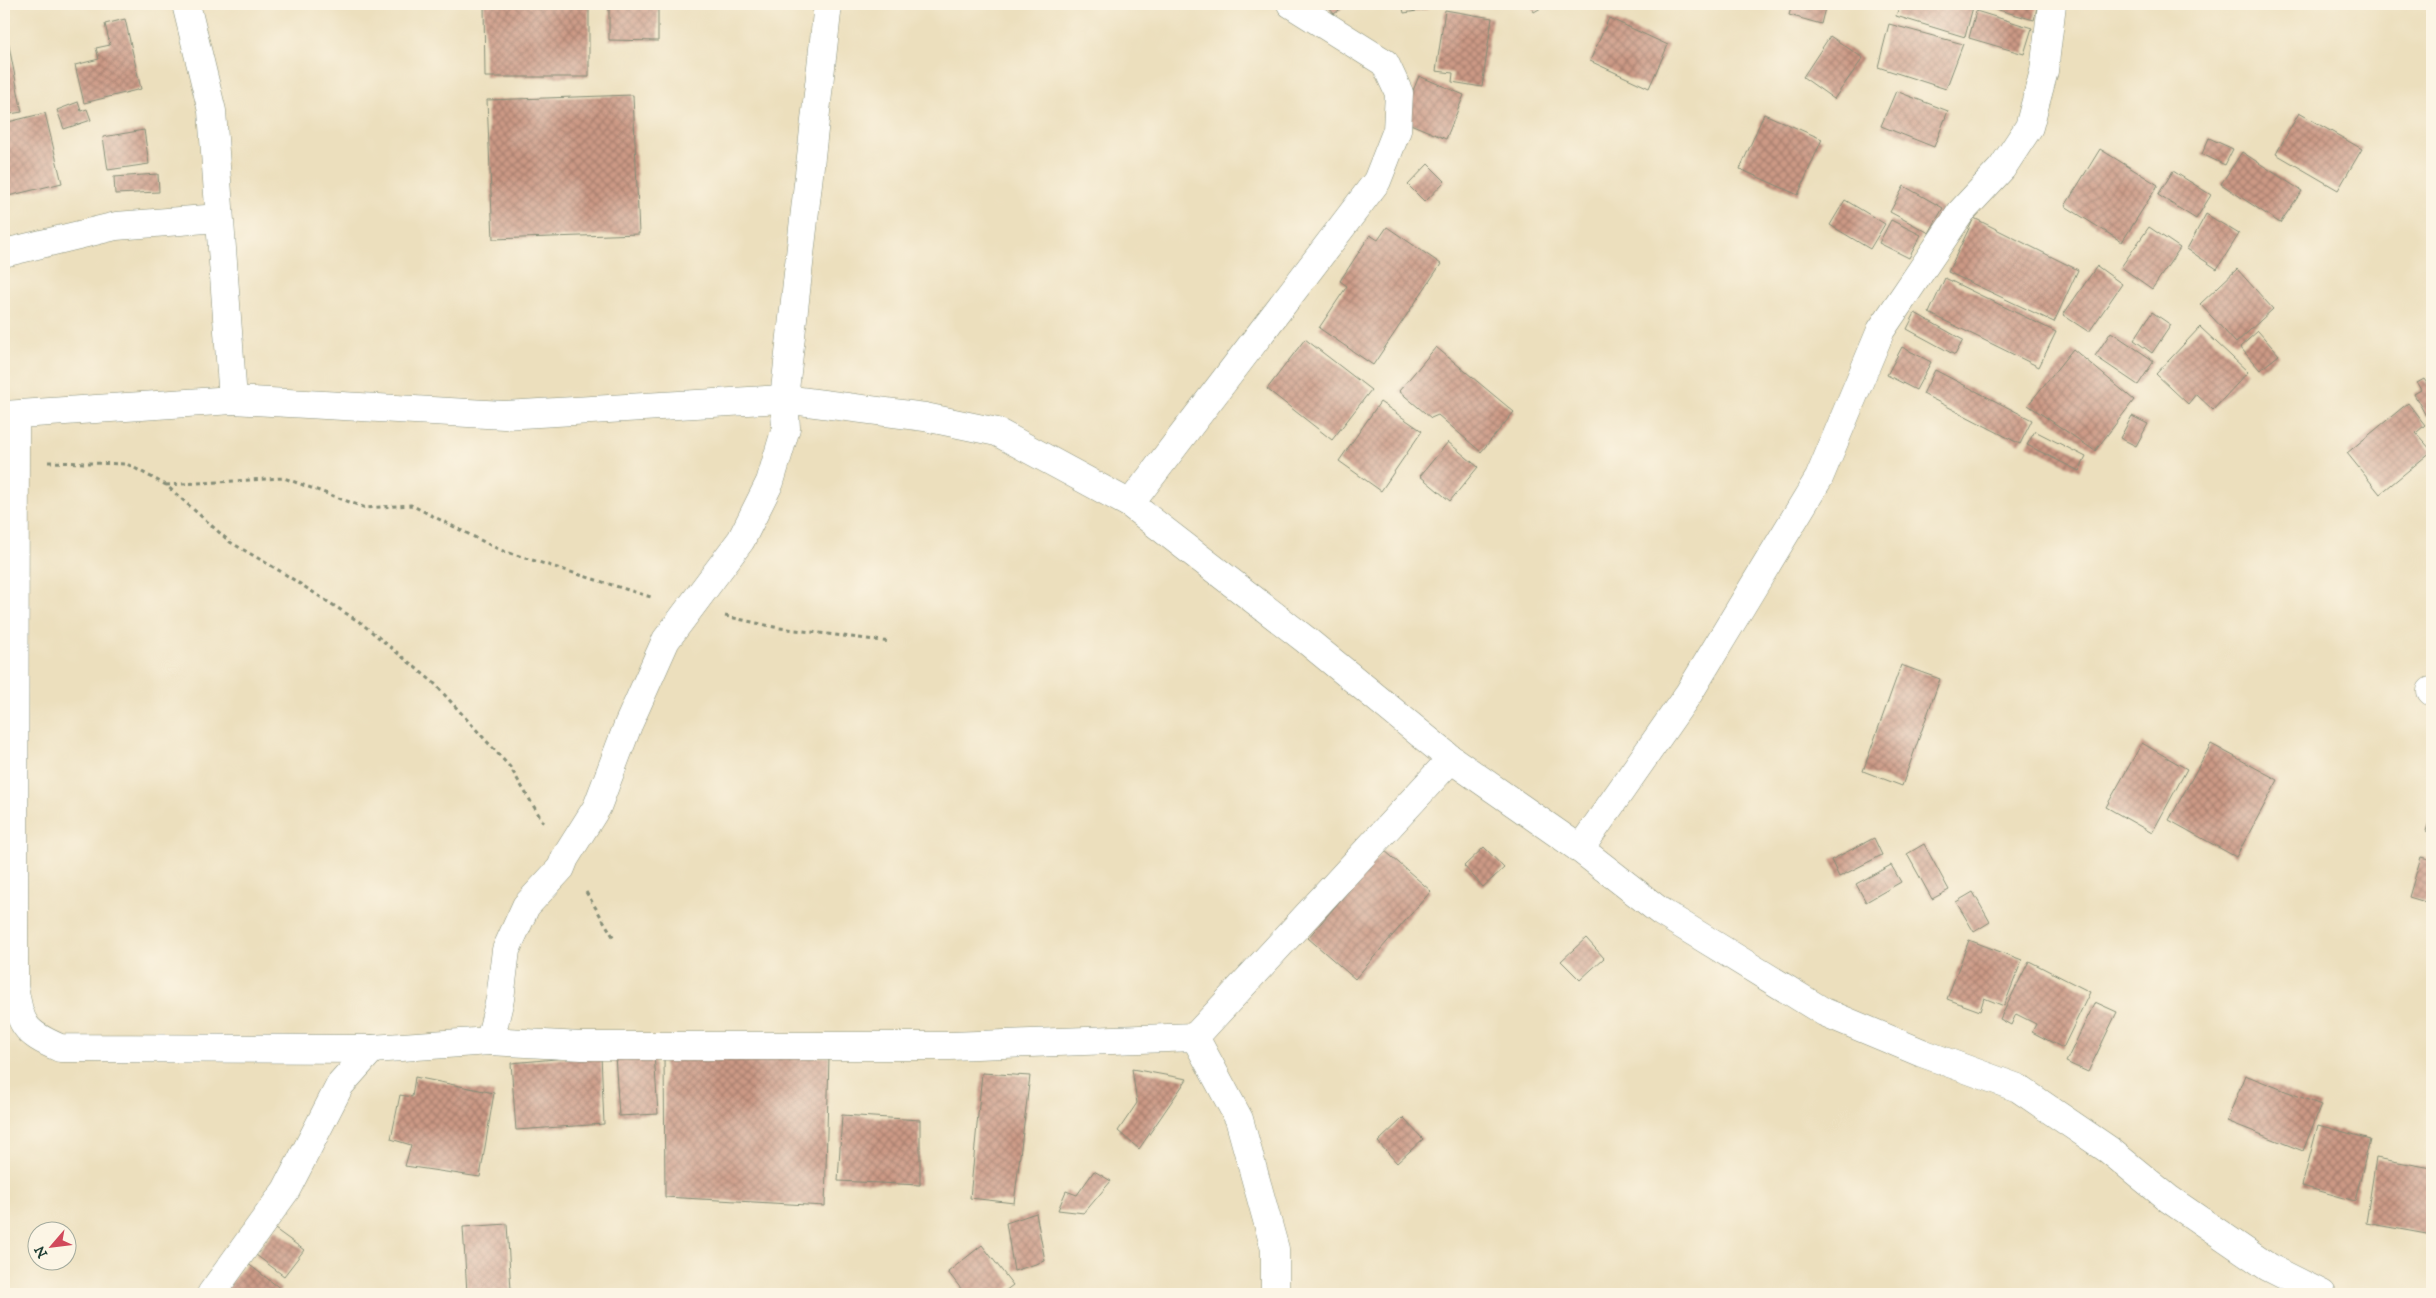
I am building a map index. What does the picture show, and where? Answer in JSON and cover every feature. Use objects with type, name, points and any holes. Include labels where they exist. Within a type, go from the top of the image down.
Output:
[{"type":"street","points":[[186,4],[212,111],[232,400]]},
{"type":"street","points":[[490,1041],[500,999],[506,950],[526,906],[561,868],[597,806],[628,725],[666,640],[740,540],[770,482],[786,428],[784,399],[828,4]]},
{"type":"street","points":[[1130,504],[1377,181],[1397,130],[1399,93],[1386,63],[1291,4]]},
{"type":"street","points":[[1580,849],[1689,693],[1819,478],[1881,330],[1961,212],[2002,168],[2029,127],[2044,71],[2052,4]]},
{"type":"street","points":[[4,253],[116,226],[219,218]]},
{"type":"street","points":[[1451,759],[1195,1037],[950,1046],[582,1046],[490,1041],[372,1049],[60,1048],[36,1038],[20,1018],[14,986],[15,462],[9,415],[232,400],[504,415],[784,399],[926,417],[997,432],[1130,504],[1306,640],[1451,759],[1580,849],[1661,912],[1824,1012],[1922,1053],[2018,1088],[2109,1150],[2169,1199],[2268,1267],[2322,1294]]},
{"type":"street","points":[[1195,1037],[1239,1119],[1275,1250],[1275,1294]]},
{"type":"street","points":[[211,1294],[286,1190],[340,1085],[372,1049]]},
{"type":"path","points":[[15,462],[127,464],[166,484],[230,542],[280,571],[361,623],[434,682],[510,767],[614,938]]},
{"type":"path","points":[[166,484],[284,478],[366,508],[412,505],[500,550],[689,608],[779,628],[890,642]]},
{"type":"building","points":[[484,4],[589,4],[589,77],[485,77]]},
{"type":"building","points":[[609,4],[658,4],[658,41],[609,40]]},
{"type":"building","points":[[1326,4],[1347,4],[1334,14]]},
{"type":"building","points":[[1402,4],[1428,4],[1429,9],[1404,13]]},
{"type":"building","points":[[1530,4],[1548,4],[1534,12]]},
{"type":"building","points":[[1792,4],[1826,4],[1821,24],[1789,15]]},
{"type":"building","points":[[1900,4],[1961,4],[1973,7],[1965,37],[1896,16]]},
{"type":"building","points":[[1981,4],[2038,4],[2034,20]]},
{"type":"building","points":[[1445,10],[1492,18],[1482,87],[1452,82],[1453,73],[1436,71]]},
{"type":"building","points":[[1976,11],[2032,28],[2024,54],[1969,38]]},
{"type":"building","points":[[1609,18],[1668,45],[1649,88],[1590,61]]},
{"type":"building","points":[[125,19],[141,89],[84,103],[75,65],[99,59],[96,48],[110,45],[105,24]]},
{"type":"building","points":[[4,21],[22,112],[4,115]]},
{"type":"building","points":[[1889,24],[1963,44],[1946,89],[1878,67]]},
{"type":"building","points":[[1830,36],[1863,58],[1834,99],[1803,77]]},
{"type":"building","points":[[1419,76],[1464,95],[1446,139],[1401,120]]},
{"type":"building","points":[[1896,91],[1948,111],[1934,147],[1881,126]]},
{"type":"building","points":[[633,95],[639,234],[493,239],[487,100]]},
{"type":"building","points":[[78,102],[81,111],[87,109],[91,120],[64,129],[57,110]]},
{"type":"building","points":[[45,113],[62,183],[4,197],[4,123]]},
{"type":"building","points":[[2299,113],[2362,149],[2338,190],[2276,154]]},
{"type":"building","points":[[1764,114],[1822,139],[1798,195],[1740,169]]},
{"type":"building","points":[[144,130],[149,164],[108,170],[103,137]]},
{"type":"building","points":[[2209,138],[2233,149],[2225,165],[2202,154]]},
{"type":"building","points":[[2100,149],[2158,185],[2122,242],[2065,206]]},
{"type":"building","points":[[2242,152],[2302,191],[2280,223],[2221,184]]},
{"type":"building","points":[[1428,164],[1445,181],[1425,202],[1408,185]]},
{"type":"building","points":[[2173,171],[2211,195],[2196,219],[2158,195]]},
{"type":"building","points":[[158,174],[159,192],[115,194],[114,177]]},
{"type":"building","points":[[1904,186],[1943,208],[1929,233],[1890,212]]},
{"type":"building","points":[[1845,200],[1885,224],[1870,249],[1830,225]]},
{"type":"building","points":[[2206,214],[2239,234],[2217,269],[2187,249]]},
{"type":"building","points":[[1974,218],[2078,270],[2054,322],[1948,272]]},
{"type":"building","points":[[1891,220],[1921,235],[1909,258],[1879,243]]},
{"type":"building","points":[[1387,227],[1441,264],[1373,365],[1319,328],[1347,286],[1340,281],[1370,235],[1378,240]]},
{"type":"building","points":[[2149,227],[2180,248],[2152,289],[2121,267]]},
{"type":"building","points":[[2097,266],[2122,284],[2089,332],[2063,315]]},
{"type":"building","points":[[2237,269],[2273,309],[2236,343],[2200,304]]},
{"type":"building","points":[[1945,278],[2056,332],[2039,367],[1929,313]]},
{"type":"building","points":[[2152,312],[2171,325],[2152,353],[2134,340]]},
{"type":"building","points":[[1915,313],[1963,340],[1955,355],[1907,329]]},
{"type":"building","points":[[2200,327],[2248,372],[2213,410],[2196,394],[2188,404],[2156,374]]},
{"type":"building","points":[[2258,331],[2279,355],[2260,370],[2240,347]]},
{"type":"building","points":[[2111,332],[2154,361],[2138,385],[2095,356]]},
{"type":"building","points":[[1305,339],[1371,390],[1332,440],[1267,389]]},
{"type":"building","points":[[1436,347],[1514,412],[1481,452],[1438,415],[1431,418],[1399,391]]},
{"type":"building","points":[[1902,347],[1931,362],[1916,390],[1887,375]]},
{"type":"building","points":[[2073,349],[2134,400],[2095,451],[2028,405]]},
{"type":"building","points":[[1935,370],[2032,420],[2020,444],[1923,394]]},
{"type":"building","points":[[2424,379],[2428,385],[2432,383],[2432,412],[2426,416],[2414,394],[2421,390],[2417,383]]},
{"type":"building","points":[[1380,402],[1422,431],[1381,491],[1339,461]]},
{"type":"building","points":[[2408,403],[2425,425],[2416,433],[2432,451],[2380,494],[2347,453]]},
{"type":"building","points":[[2132,416],[2148,424],[2136,446],[2120,438]]},
{"type":"building","points":[[2035,431],[2086,457],[2079,471],[2027,445]]},
{"type":"building","points":[[1448,442],[1478,467],[1450,501],[1420,476]]},
{"type":"building","points":[[1901,665],[1940,679],[1902,786],[1863,771]]},
{"type":"building","points":[[2142,743],[2187,769],[2152,833],[2106,807]]},
{"type":"building","points":[[2211,744],[2278,780],[2236,857],[2169,820]]},
{"type":"building","points":[[2432,814],[2432,833],[2426,831]]},
{"type":"building","points":[[1874,838],[1882,855],[1839,877],[1831,860]]},
{"type":"building","points":[[1924,844],[1949,890],[1932,899],[1907,854]]},
{"type":"building","points":[[1484,847],[1504,868],[1483,887],[1464,866]]},
{"type":"building","points":[[1384,850],[1431,891],[1355,979],[1308,938]]},
{"type":"building","points":[[2421,857],[2432,860],[2432,904],[2409,897]]},
{"type":"building","points":[[1891,865],[1901,882],[1866,902],[1856,884]]},
{"type":"building","points":[[1973,892],[1990,922],[1974,932],[1956,902]]},
{"type":"building","points":[[1586,938],[1604,958],[1580,980],[1561,961]]},
{"type":"building","points":[[1969,940],[2022,960],[2004,1006],[1984,998],[1980,1011],[1947,999]]},
{"type":"building","points":[[2029,961],[2090,992],[2063,1048],[2032,1032],[2036,1024],[2016,1014],[2011,1025],[2000,1019]]},
{"type":"building","points":[[2095,1002],[2117,1012],[2088,1072],[2066,1062]]},
{"type":"building","points":[[2432,1051],[2432,1065],[2428,1064]]},
{"type":"building","points":[[654,1053],[658,1114],[619,1116],[615,1055]]},
{"type":"building","points":[[664,1054],[829,1057],[825,1206],[665,1197]]},
{"type":"building","points":[[601,1055],[604,1124],[516,1130],[511,1063]]},
{"type":"building","points":[[1132,1069],[1187,1079],[1139,1149],[1118,1131],[1137,1103]]},
{"type":"building","points":[[982,1073],[1030,1076],[1014,1203],[970,1198]]},
{"type":"building","points":[[2245,1075],[2321,1105],[2303,1151],[2227,1121]]},
{"type":"building","points":[[415,1077],[494,1093],[480,1177],[405,1166],[411,1145],[391,1139],[400,1095],[412,1097]]},
{"type":"building","points":[[842,1115],[920,1120],[920,1185],[838,1181]]},
{"type":"building","points":[[1403,1118],[1423,1139],[1397,1163],[1378,1142]]},
{"type":"building","points":[[2318,1125],[2370,1139],[2355,1201],[2302,1186]]},
{"type":"building","points":[[2376,1158],[2432,1168],[2432,1235],[2366,1223]]},
{"type":"building","points":[[1094,1171],[1111,1181],[1084,1213],[1058,1210],[1066,1191],[1077,1195]]},
{"type":"building","points":[[1036,1213],[1045,1261],[1014,1271],[1006,1223]]},
{"type":"building","points":[[507,1224],[511,1290],[467,1293],[463,1227]]},
{"type":"building","points":[[275,1229],[304,1250],[284,1276],[256,1255]]},
{"type":"building","points":[[982,1245],[1013,1285],[1001,1294],[965,1294],[948,1272]]},
{"type":"building","points":[[247,1263],[281,1289],[277,1294],[222,1294]]}]
